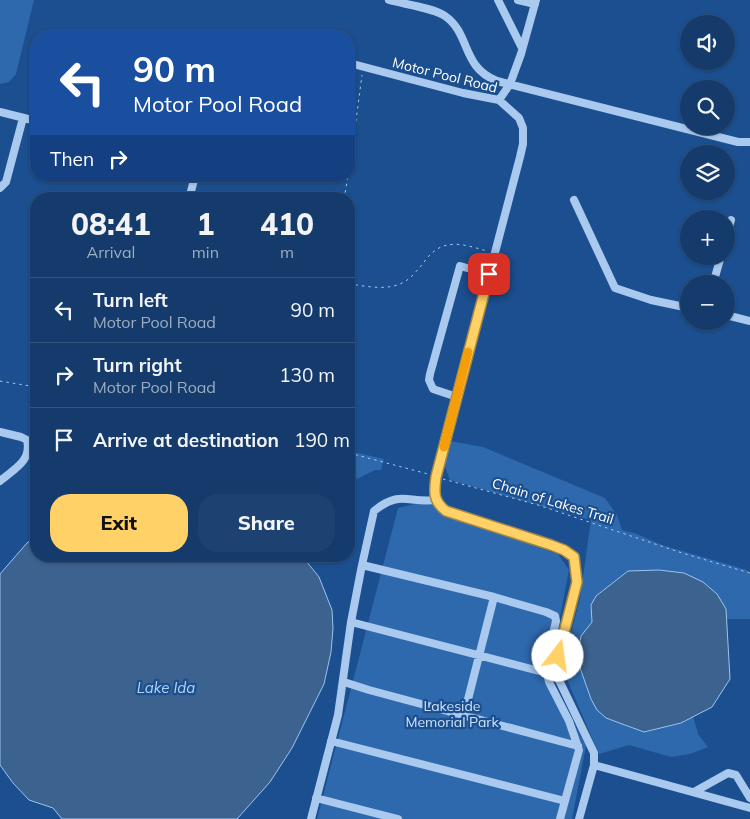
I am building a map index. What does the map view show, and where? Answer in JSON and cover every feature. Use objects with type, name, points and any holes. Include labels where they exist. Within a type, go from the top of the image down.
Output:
[{"type":"street","points":[[388,0],[443,15],[451,21],[457,29],[471,60],[479,71],[486,76],[510,84],[738,142],[750,142]]},
{"type":"street","points":[[498,0],[522,48]]},
{"type":"street","points":[[499,100],[510,84],[535,2],[518,0]]},
{"type":"street","name":"Motor Pool Road","points":[[355,65],[499,100],[519,118],[523,128],[520,156],[436,477],[435,500]]},
{"type":"street","points":[[0,112],[30,120]]},
{"type":"street","points":[[0,188],[6,182],[23,118]]},
{"type":"street","points":[[574,200],[615,288],[651,300],[680,306]]},
{"type":"street","points":[[457,397],[433,389],[429,380],[430,374],[460,266],[489,274]]},
{"type":"street","points":[[735,317],[750,321]]},
{"type":"street","points":[[0,432],[27,440],[29,449],[26,459],[0,481]]},
{"type":"street","points":[[311,819],[338,715],[351,622],[374,510],[385,502],[401,497],[424,501],[435,500],[446,511],[551,545],[564,550],[574,557],[577,582],[558,656],[557,670],[558,678],[594,753],[594,765],[579,819]]},
{"type":"street","points":[[362,565],[494,597],[555,616],[556,621],[549,652],[547,674],[549,682],[569,721],[579,750],[560,819]]},
{"type":"street","points":[[464,715],[494,597]]},
{"type":"street","points":[[351,622],[547,674]]},
{"type":"street","points":[[344,682],[578,746]]},
{"type":"street","points":[[331,741],[565,801]]},
{"type":"street","points":[[594,765],[750,808]]},
{"type":"street","points":[[694,792],[728,773],[736,775],[750,798]]},
{"type":"street","points":[[316,798],[398,819]]},
{"type":"path","points":[[355,127],[363,67]]},
{"type":"path","points":[[355,285],[384,288],[404,283],[432,252],[441,246],[449,244],[467,245],[495,253]]},
{"type":"path","points":[[0,380],[30,385]]},
{"type":"path","name":"Chain of Lakes Trail","points":[[355,454],[415,469],[436,477],[538,505],[682,553],[750,573]]},
{"type":"green space","points":[[0,0],[34,0],[16,74],[9,82],[0,84]]},
{"type":"green space","points":[[450,441],[483,447],[605,498],[617,515],[622,530],[637,534],[662,545],[747,570],[750,574],[750,619],[726,619],[726,609],[684,573],[659,570],[628,571],[596,596],[591,605],[592,622],[579,665],[606,718],[645,732],[681,723],[693,716],[698,734],[708,747],[690,754],[671,757],[629,745],[599,754],[562,668],[580,598],[591,520],[450,480],[444,464]]},
{"type":"green space","points":[[355,452],[384,459],[381,470],[375,470],[357,479],[355,476]]},
{"type":"green space","name":"Lakeside Memorial Park","points":[[428,501],[472,525],[558,554],[569,570],[549,674],[586,746],[572,819],[317,819],[398,508]]},
{"type":"water","name":"Lake Ida","points":[[30,541],[30,562],[307,562],[319,577],[332,610],[333,628],[331,652],[324,684],[292,748],[270,782],[237,819],[62,819],[53,808],[29,800],[13,783],[0,765],[0,574]]},
{"type":"water","points":[[659,570],[684,573],[703,582],[717,594],[726,609],[730,679],[712,707],[681,723],[644,732],[606,718],[597,710],[579,665],[578,652],[581,636],[592,622],[591,605],[596,596],[628,571]]},
{"type":"slow traffic","points":[[444,447],[468,352]]},
{"type":"route","points":[[489,274],[436,477],[434,495],[435,500],[446,511],[551,545],[564,550],[574,557],[577,582],[558,656]]}]
